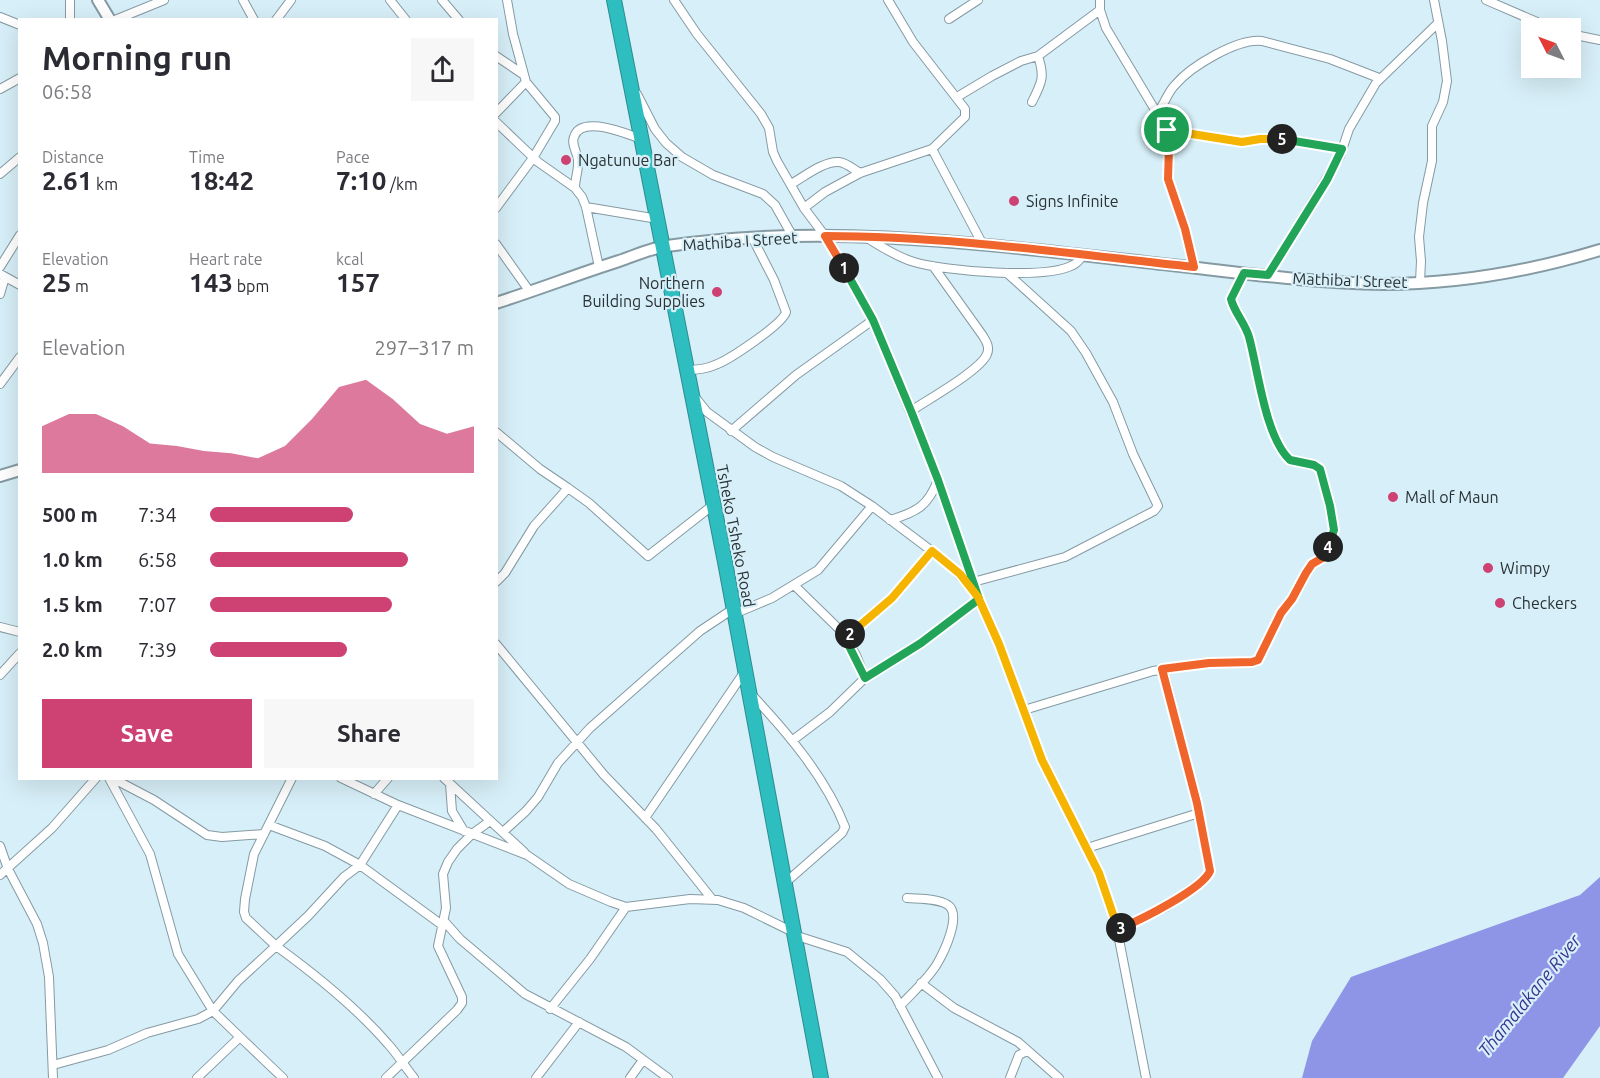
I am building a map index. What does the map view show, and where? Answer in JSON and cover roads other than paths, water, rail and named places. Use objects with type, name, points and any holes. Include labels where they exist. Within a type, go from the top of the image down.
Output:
[{"type":"highway","name":"Tsheko Tsheko Road","points":[[614,0],[734,611],[821,1078]]},
{"type":"street","points":[[70,0],[70,18]]},
{"type":"street","points":[[98,0],[111,18]]},
{"type":"street","points":[[117,18],[164,0]]},
{"type":"street","points":[[243,0],[253,18]]},
{"type":"street","points":[[278,18],[291,0]]},
{"type":"street","points":[[390,0],[404,18]]},
{"type":"street","points":[[442,0],[457,18]]},
{"type":"street","points":[[507,0],[525,79]]},
{"type":"street","points":[[674,0],[697,34],[761,114],[771,135],[773,152],[804,208],[825,236],[873,320],[938,480],[973,582],[1042,760],[1087,849],[1107,896],[1118,929],[1146,1078]]},
{"type":"street","points":[[804,208],[825,192],[860,173],[932,149],[964,117],[965,109],[913,42],[888,0]]},
{"type":"street","points":[[949,19],[978,0]]},
{"type":"street","points":[[1100,0],[1106,28],[1167,130],[1168,179],[1185,229],[1194,267]]},
{"type":"street","points":[[1420,282],[1419,237],[1432,161],[1432,126],[1443,102],[1447,81],[1434,0]]},
{"type":"street","points":[[1486,0],[1528,18]]},
{"type":"street","points":[[957,97],[992,75],[1021,61],[1038,56],[1101,10]]},
{"type":"street","points":[[0,17],[18,25]]},
{"type":"street","points":[[1268,275],[1327,180],[1349,129],[1368,94],[1379,78],[1438,23]]},
{"type":"street","points":[[1581,36],[1600,40]]},
{"type":"street","points":[[1157,113],[1179,80],[1216,54],[1251,40],[1330,59],[1379,78]]},
{"type":"street","points":[[1032,102],[1042,81],[1038,56]]},
{"type":"street","points":[[498,58],[525,79],[555,117],[555,121],[534,158],[498,205]]},
{"type":"street","points":[[0,89],[18,79]]},
{"type":"street","points":[[498,111],[525,79]]},
{"type":"street","points":[[630,83],[655,129],[666,143],[682,157],[712,175],[763,194],[775,205],[793,237]]},
{"type":"street","points":[[498,124],[534,158],[575,188],[586,207],[599,267]]},
{"type":"street","points":[[575,188],[578,164],[573,142],[580,128],[584,126],[604,127],[642,139]]},
{"type":"street","points":[[1167,130],[1242,142],[1287,139],[1342,149]]},
{"type":"street","points":[[932,149],[983,245]]},
{"type":"street","points":[[0,174],[18,159]]},
{"type":"street","points":[[791,184],[821,167],[838,162],[860,173]]},
{"type":"street","points":[[586,207],[658,219]]},
{"type":"street","points":[[864,236],[903,258],[933,266],[1007,273],[1060,269],[1074,265],[1083,255]]},
{"type":"street","name":"Mathiba I Street","points":[[498,302],[663,246],[793,237],[864,236],[983,245],[1244,273],[1384,284],[1455,279],[1524,269],[1600,250]]},
{"type":"street","points":[[0,267],[18,238]]},
{"type":"street","points":[[687,370],[697,370],[731,358],[785,316],[786,312],[774,280],[753,239]]},
{"type":"street","points":[[498,247],[530,292]]},
{"type":"street","points":[[911,411],[978,366],[988,349],[983,336],[933,266]]},
{"type":"street","points":[[973,582],[1065,557],[1152,512],[1158,506],[1133,454],[1113,402],[1086,353],[1071,331],[1007,273]]},
{"type":"street","points":[[1024,710],[1162,669],[1258,660],[1281,613],[1292,599],[1306,573],[1312,564],[1324,557],[1334,530],[1320,469],[1314,465],[1290,460],[1271,426],[1249,338],[1231,299],[1244,273]]},
{"type":"street","points":[[0,294],[2,275],[18,284]]},
{"type":"street","points":[[731,431],[796,375],[873,320]]},
{"type":"street","points":[[0,384],[18,360]]},
{"type":"street","points":[[691,391],[707,412],[731,431],[772,457],[841,486],[872,506],[960,574],[979,598]]},
{"type":"street","points":[[498,434],[540,469],[589,503],[648,556],[713,505]]},
{"type":"street","points":[[0,476],[18,471]]},
{"type":"street","points":[[890,520],[922,507],[938,480]]},
{"type":"street","points":[[498,580],[539,521],[568,488]]},
{"type":"street","points":[[503,832],[538,797],[558,763],[578,741],[700,631],[734,611],[772,598],[810,576],[827,561],[872,506]]},
{"type":"street","points":[[845,638],[892,598],[932,551]]},
{"type":"street","points":[[795,585],[845,638],[865,678]]},
{"type":"street","points":[[793,740],[830,712],[865,678],[921,643],[979,598]]},
{"type":"street","points":[[0,627],[18,632]]},
{"type":"street","points":[[498,647],[578,741],[604,776],[645,818],[712,899]]},
{"type":"street","points":[[0,675],[18,655]]},
{"type":"street","points":[[1118,929],[1166,907],[1209,875],[1210,867],[1199,813],[1162,669]]},
{"type":"street","points":[[645,818],[745,671]]},
{"type":"street","points":[[748,691],[793,740],[820,781],[845,829],[785,883]]},
{"type":"street","points":[[0,875],[52,828],[94,780]]},
{"type":"street","points":[[111,780],[150,854],[178,954],[213,1011],[283,1078]]},
{"type":"street","points":[[114,780],[154,800],[207,835],[222,837],[264,834]]},
{"type":"street","points":[[291,780],[254,854],[244,912],[249,922],[363,1018],[387,1042],[414,1078]]},
{"type":"street","points":[[345,780],[398,805],[527,855]]},
{"type":"street","points":[[374,794],[386,780]]},
{"type":"street","points":[[447,781],[527,855],[569,884],[626,907],[690,899],[712,899],[744,908],[794,934],[837,948],[859,961],[888,987],[938,1078]]},
{"type":"street","points":[[447,781],[452,811],[469,833]]},
{"type":"street","points":[[53,1065],[108,1050],[147,1033],[198,1018],[213,1011],[238,981],[308,916],[344,877],[360,865],[398,805]]},
{"type":"street","points":[[1087,849],[1199,813]]},
{"type":"street","points":[[386,1078],[457,1011],[462,1003],[461,992],[438,946],[446,908],[443,874],[469,833],[490,821]]},
{"type":"street","points":[[269,825],[325,846],[360,865],[443,923],[525,994],[626,1047],[668,1078]]},
{"type":"street","points":[[0,846],[8,869],[37,924],[43,943],[49,977],[53,1078]]},
{"type":"street","points":[[900,1006],[937,965],[952,931],[954,919],[954,913],[944,903],[907,898]]},
{"type":"street","points":[[550,1009],[590,959],[626,907]]},
{"type":"street","points":[[921,983],[954,1008],[1007,1035],[1059,1078]]},
{"type":"street","points":[[536,1078],[579,1022]]},
{"type":"street","points":[[197,1078],[240,1037]]},
{"type":"street","points":[[1010,1078],[1019,1055],[1027,1050]]},
{"type":"street","points":[[630,1078],[643,1060]]},
{"type":"water","name":"Thamalakane River","points":[[1600,877],[1600,1026],[1563,1078],[1302,1078],[1312,1041],[1351,977],[1580,895]]},
{"type":"place","name":"Ngatunue Bar","points":[[566,160]]},
{"type":"place","name":"Signs Infinite","points":[[1014,201]]},
{"type":"place","name":"Northern Building Supplies","points":[[717,292]]},
{"type":"place","name":"Mall of Maun","points":[[1393,497]]},
{"type":"place","name":"Wimpy","points":[[1488,568]]},
{"type":"place","name":"Checkers","points":[[1500,603]]}]
